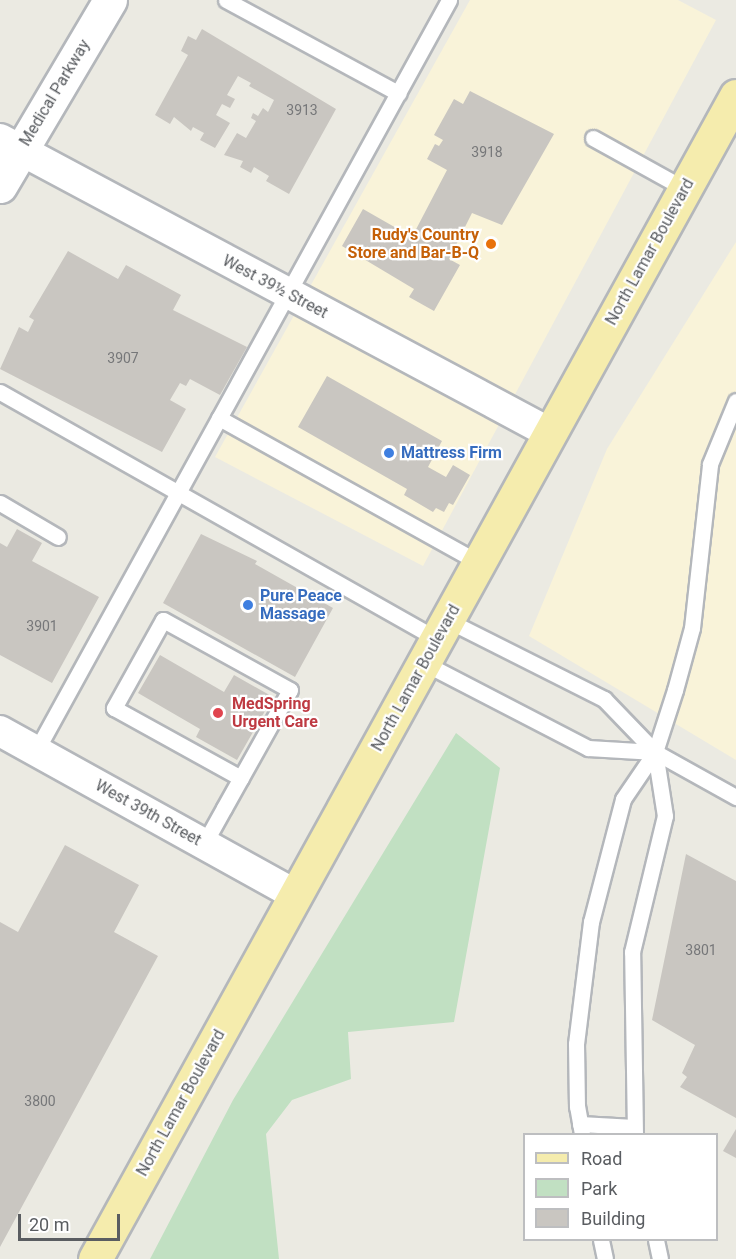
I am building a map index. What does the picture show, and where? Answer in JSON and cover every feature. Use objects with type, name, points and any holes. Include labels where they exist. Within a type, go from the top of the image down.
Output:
[{"type":"main road","name":"North Lamar Boulevard","points":[[94,1259],[736,96]]},
{"type":"street","name":"Medical Parkway","points":[[0,186],[10,145],[110,0]]},
{"type":"street","name":"West 39½ Street","points":[[10,145],[550,433]]},
{"type":"street","name":"West 39th Street","points":[[0,731],[296,895]]},
{"type":"lane","points":[[226,0],[398,93]]},
{"type":"lane","points":[[36,751],[449,0]]},
{"type":"lane","points":[[593,138],[685,189]]},
{"type":"lane","points":[[0,392],[179,491],[436,641],[588,748],[655,752]]},
{"type":"lane","points":[[655,752],[665,816],[632,952],[634,1131],[581,1129],[576,1044],[591,922],[623,799],[655,752],[692,628],[710,464],[736,401]]},
{"type":"lane","points":[[219,418],[479,563]]},
{"type":"lane","points":[[0,503],[58,537]]},
{"type":"lane","points":[[204,844],[241,778],[290,690],[164,620],[114,708],[241,778]]},
{"type":"lane","points":[[436,641],[604,699],[655,752],[736,796]]},
{"type":"lane","points":[[601,1241],[605,1259]]},
{"type":"lane","points":[[656,1241],[660,1259]]},
{"type":"shaded area","points":[[470,0],[678,0],[716,20],[423,566],[215,457]]},
{"type":"shaded area","points":[[736,242],[736,760],[529,636],[607,449]]},
{"type":"green space","points":[[456,733],[500,768],[454,1022],[348,1032],[351,1079],[292,1100],[266,1134],[279,1259],[150,1259],[233,1100]]},
{"type":"building","points":[[202,29],[336,109],[289,194],[266,181],[269,176],[254,167],[251,173],[240,167],[243,161],[224,155],[237,133],[246,138],[256,121],[251,118],[253,113],[258,116],[263,108],[268,112],[274,100],[249,86],[251,83],[238,76],[227,95],[235,99],[230,108],[222,104],[216,115],[230,123],[215,148],[200,140],[204,133],[193,127],[191,131],[174,117],[170,124],[155,115],[188,55],[181,51],[188,36],[196,40]]},
{"type":"building","points":[[470,91],[554,134],[502,225],[472,213],[449,259],[460,265],[434,311],[409,297],[414,289],[342,246],[363,209],[412,237],[447,170],[427,159],[435,144],[439,146],[443,140],[434,135],[454,99],[463,104]]},
{"type":"building","points":[[68,251],[118,279],[126,265],[181,295],[173,310],[247,347],[220,395],[190,379],[186,386],[180,383],[170,400],[186,409],[162,452],[0,369],[19,327],[28,332],[34,320],[29,317]]},
{"type":"building","name":"Mattress Firm","points":[[327,376],[442,441],[428,467],[446,477],[453,465],[470,475],[453,505],[449,503],[444,512],[436,508],[433,512],[404,495],[407,489],[298,427]]},
{"type":"building","points":[[17,529],[42,543],[32,561],[99,597],[52,683],[0,655],[0,543],[7,547]]},
{"type":"building","name":"Pure Peace Massage","points":[[201,534],[257,561],[255,564],[333,608],[295,677],[163,603]]},
{"type":"building","name":"MedSpring Urgent Care","points":[[160,655],[224,692],[234,675],[273,697],[237,760],[196,737],[200,729],[138,693]]},
{"type":"building","points":[[65,845],[139,885],[114,932],[158,956],[0,1247],[0,922],[18,932]]},
{"type":"building","points":[[686,854],[736,881],[736,1118],[680,1087],[687,1077],[682,1073],[695,1045],[652,1020]]},
{"type":"building","points":[[736,1129],[736,1158],[723,1151]]},
{"type":"place","name":"Rudy's Country Store and Bar-B-Q","points":[[491,244]]},
{"type":"place","name":"Mattress Firm","points":[[389,453]]},
{"type":"place","name":"Pure Peace Massage","points":[[248,605]]},
{"type":"place","name":"MedSpring Urgent Care","points":[[218,713]]}]
